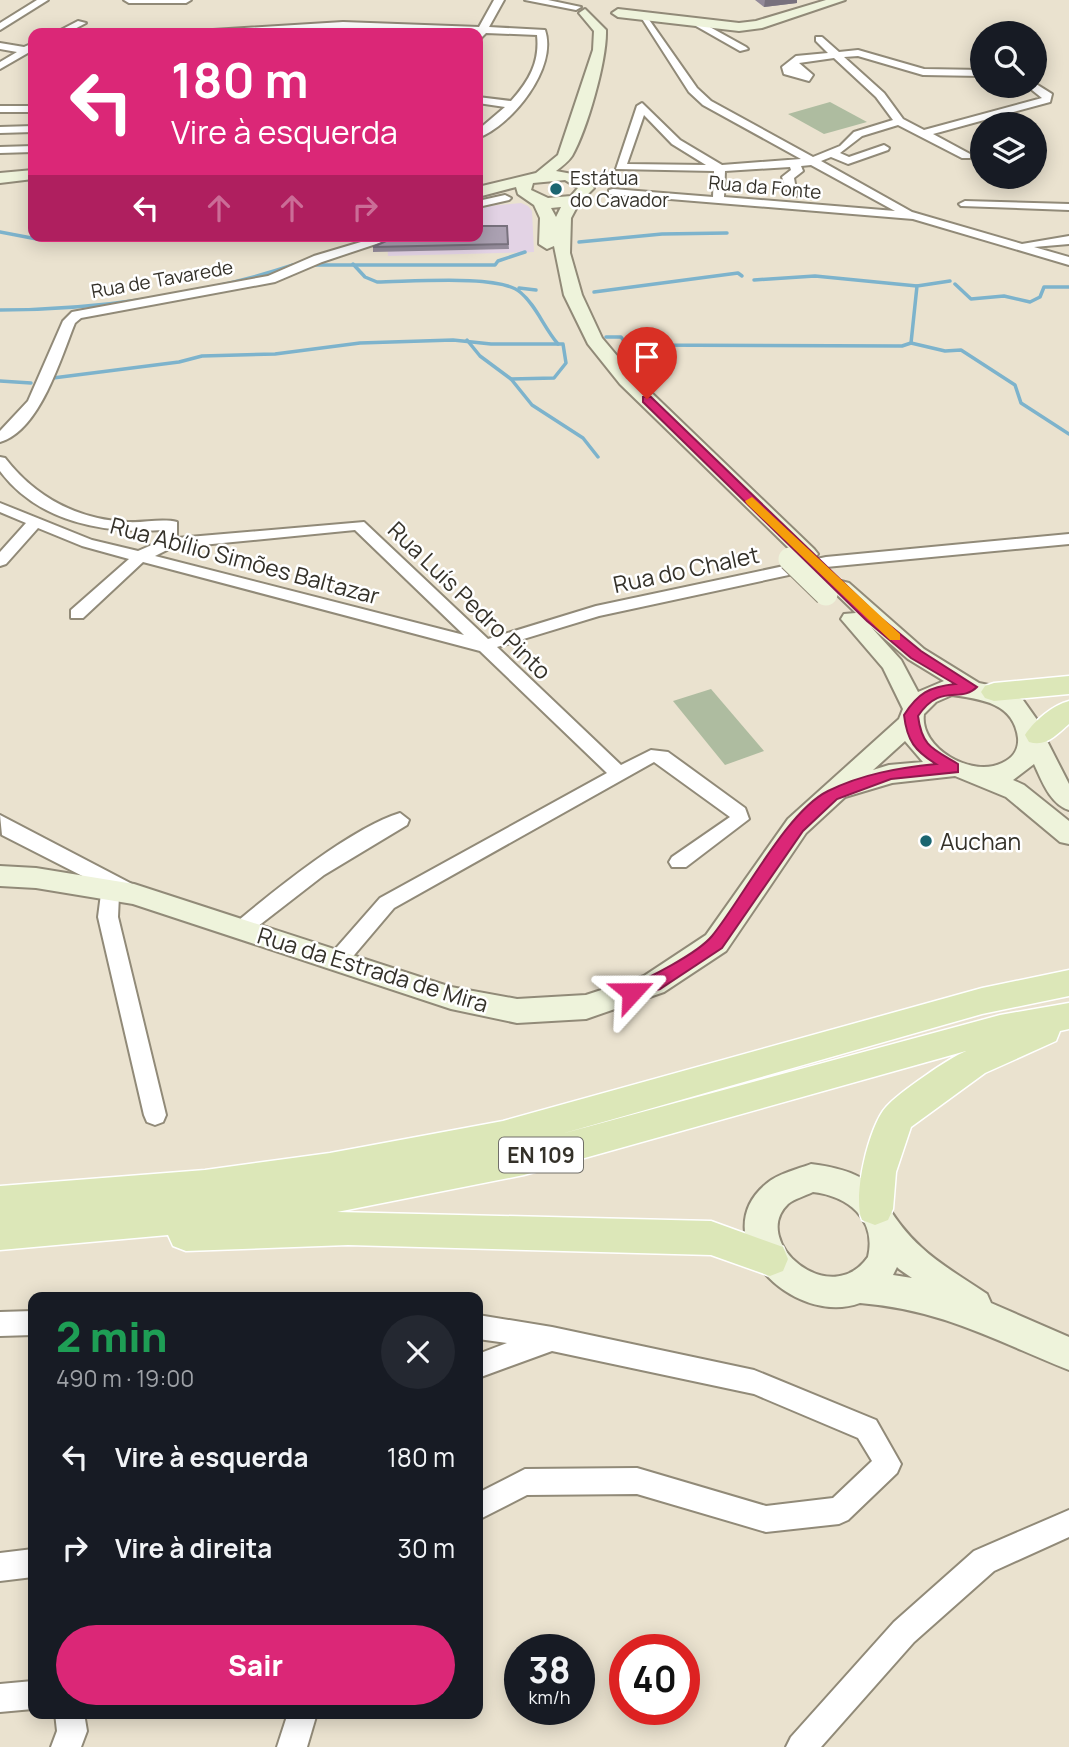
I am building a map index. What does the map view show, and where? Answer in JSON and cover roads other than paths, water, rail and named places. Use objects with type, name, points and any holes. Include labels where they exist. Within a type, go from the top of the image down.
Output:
[{"type":"main road","points":[[578,7],[619,7],[697,23],[739,27],[773,20],[839,0]]},
{"type":"main road","points":[[483,191],[525,183],[542,176],[565,157],[600,50],[600,30],[596,22],[578,7]]},
{"type":"main road","points":[[619,7],[642,16],[667,17]]},
{"type":"main road","points":[[577,179],[577,161],[609,60],[619,7]]},
{"type":"main road","points":[[0,172],[28,170]]},
{"type":"main road","points":[[483,201],[505,198],[573,200],[585,193],[586,188],[577,179],[561,175],[542,176]]},
{"type":"main road","points":[[0,178],[28,176]]},
{"type":"main road","points":[[525,183],[523,191],[536,200],[548,218],[549,270],[562,307],[581,342],[612,384],[799,556]]},
{"type":"main road","points":[[573,200],[563,218],[562,253],[577,306],[594,340],[627,380],[834,591],[893,665],[912,716],[914,736],[923,749],[953,768],[978,774],[1016,792],[1069,835]]},
{"type":"main road","points":[[834,591],[916,654],[1025,710],[1056,785],[1069,801]]},
{"type":"main road","points":[[912,716],[936,691],[1069,685]]},
{"type":"main road","points":[[978,774],[999,774],[1017,768],[1031,759],[1039,741],[1069,710]]},
{"type":"main road","name":"Rua da Estrada de Mira","points":[[0,876],[36,878],[122,892],[451,998],[517,1011],[586,1007],[654,984],[716,943],[797,827],[912,716]]},
{"type":"main road","name":"Rua da Estrada de Mira","points":[[831,795],[889,774],[953,768]]},
{"type":"main road","name":"EN 109","points":[[0,1202],[218,1184],[330,1169],[503,1136],[982,1001],[1069,1001]]},
{"type":"main road","points":[[859,1287],[877,1273],[886,1252],[880,1219],[878,1172],[897,1118],[973,1063],[1069,1001]]},
{"type":"main road","name":"EN 109","points":[[0,1233],[204,1215],[336,1196],[524,1160],[1000,1028],[1069,1001]]},
{"type":"main road","points":[[994,1318],[910,1258],[858,1191],[835,1180],[811,1178],[789,1183],[772,1196],[762,1215],[761,1237],[770,1259],[787,1278],[810,1290],[836,1293],[859,1287],[898,1289],[994,1318],[1069,1354]]},
{"type":"main road","points":[[50,1230],[187,1234],[348,1228],[711,1238],[770,1259]]},
{"type":"street","points":[[0,27],[43,0]]},
{"type":"street","points":[[129,0],[186,0]]},
{"type":"street","points":[[483,29],[499,0],[509,0]]},
{"type":"street","points":[[520,0],[578,7]]},
{"type":"street","points":[[642,16],[693,90],[707,103],[810,162],[914,216],[1069,261]]},
{"type":"street","points":[[70,28],[81,23]]},
{"type":"street","points":[[697,23],[743,49]]},
{"type":"street","points":[[294,28],[343,25],[389,28]]},
{"type":"street","points":[[483,34],[542,32],[543,50],[539,71],[514,105],[483,131]]},
{"type":"street","points":[[819,39],[880,95],[899,121],[966,156]]},
{"type":"street","points":[[0,46],[28,48]]},
{"type":"street","points":[[0,66],[28,49]]},
{"type":"street","points":[[791,62],[837,55],[868,54],[923,72],[970,74]]},
{"type":"street","points":[[922,134],[1047,98]]},
{"type":"street","points":[[483,101],[514,105]]},
{"type":"street","points":[[720,168],[676,142],[654,123],[642,106],[620,167],[720,168],[795,165],[844,148],[858,134],[899,121]]},
{"type":"street","points":[[3,113],[28,110]]},
{"type":"street","points":[[0,130],[28,129]]},
{"type":"street","points":[[831,153],[848,161],[884,148]]},
{"type":"street","points":[[0,150],[28,149]]},
{"type":"street","points":[[793,194],[788,177],[797,171],[795,165]]},
{"type":"street","points":[[718,200],[720,168]]},
{"type":"street","name":"Rua da Fonte","points":[[613,192],[914,216]]},
{"type":"street","points":[[965,204],[1069,206]]},
{"type":"street","points":[[1020,246],[1069,240]]},
{"type":"street","name":"Rua de Tavarede","points":[[0,438],[24,419],[44,381],[69,321],[76,314],[271,279],[318,259],[374,242]]},
{"type":"street","points":[[0,461],[33,499],[68,513],[115,526],[172,525],[168,544]]},
{"type":"street","name":"Rua Abílio Simões Baltazar","points":[[0,507],[34,523],[87,542],[483,646]]},
{"type":"street","points":[[0,561],[34,523]]},
{"type":"street","name":"Rua Luís Pedro Pinto","points":[[77,614],[141,556],[168,544],[359,525],[618,773]]},
{"type":"street","name":"Rua do Chalet","points":[[483,646],[596,611],[825,562],[1069,539]]},
{"type":"street","points":[[337,961],[387,902],[651,756],[662,756],[738,813],[740,820],[679,863]]},
{"type":"street","points":[[241,929],[292,886],[357,843],[400,820]]},
{"type":"street","points":[[0,822],[9,830],[122,892],[108,917],[155,1115]]},
{"type":"street","points":[[0,1324],[28,1322]]},
{"type":"street","points":[[483,1328],[552,1339],[754,1382],[867,1429],[888,1464],[839,1511],[766,1519],[637,1481],[525,1482],[483,1504]]},
{"type":"street","points":[[483,1364],[552,1339]]},
{"type":"street","points":[[801,1747],[904,1632],[984,1561],[1069,1523]]},
{"type":"street","points":[[0,1567],[28,1564]]},
{"type":"street","points":[[0,1698],[28,1695]]},
{"type":"street","points":[[66,1747],[72,1731],[70,1719]]},
{"type":"street","points":[[292,1747],[301,1719]]},
{"type":"waterway","points":[[0,232],[28,237]]},
{"type":"waterway","points":[[579,242],[662,234],[727,233]]},
{"type":"waterway","points":[[354,265],[495,265],[498,261],[525,252]]},
{"type":"waterway","points":[[0,310],[73,307],[148,299],[222,285],[293,265]]},
{"type":"waterway","points":[[314,265],[354,265]]},
{"type":"waterway","points":[[354,265],[365,277],[377,282],[474,281],[509,286],[526,297],[558,344]]},
{"type":"waterway","points":[[594,292],[738,273],[742,276]]},
{"type":"waterway","points":[[754,280],[815,276],[917,286]]},
{"type":"waterway","points":[[917,286],[950,281]]},
{"type":"waterway","points":[[955,284],[971,299],[1004,296],[1030,302],[1040,297],[1044,287],[1069,287]]},
{"type":"waterway","points":[[911,343],[917,286]]},
{"type":"waterway","points":[[519,288],[536,290]]},
{"type":"waterway","points":[[606,337],[621,337],[627,345],[902,346],[911,343]]},
{"type":"waterway","points":[[53,378],[179,362],[202,356],[275,354],[360,343],[468,342]]},
{"type":"waterway","points":[[468,342],[558,344]]},
{"type":"waterway","points":[[468,342],[480,356],[511,379]]},
{"type":"waterway","points":[[911,343],[945,351],[961,350],[1015,385],[1021,403],[1069,434]]},
{"type":"waterway","points":[[511,379],[554,378],[566,363],[563,344],[558,344]]},
{"type":"waterway","points":[[511,379],[532,405],[583,438],[598,457]]},
{"type":"waterway","points":[[0,381],[31,383]]},
{"type":"place","name":"Estátua do Cavador","points":[[556,189]]},
{"type":"place","name":"Auchan","points":[[926,841]]}]
